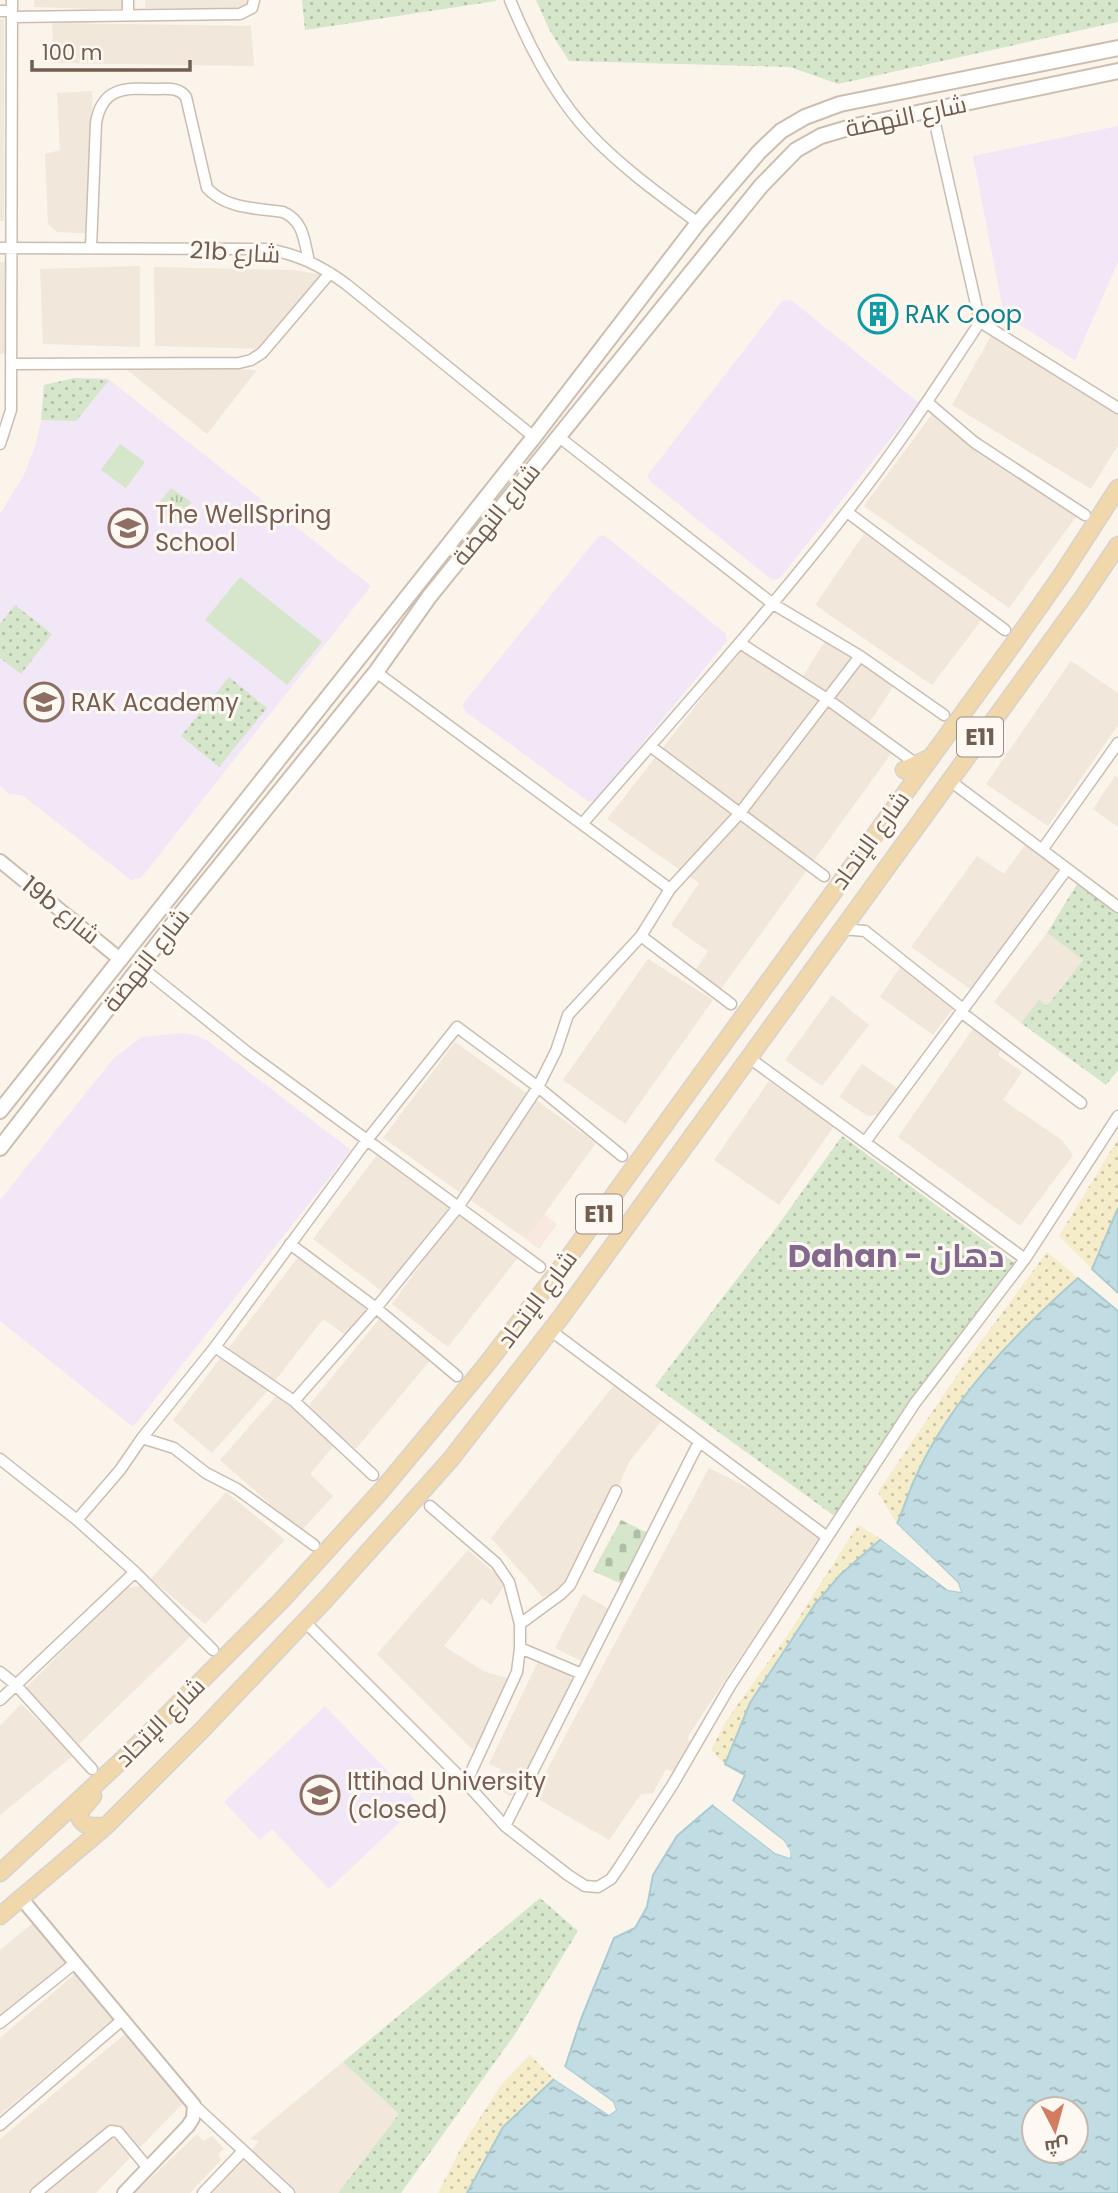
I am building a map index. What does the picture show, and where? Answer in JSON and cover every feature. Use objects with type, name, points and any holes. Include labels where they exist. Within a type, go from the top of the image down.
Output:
[{"type":"main road","name":"شارع النهضة","points":[[0,1111],[446,549],[698,223],[759,152],[781,131],[805,117],[840,104],[1118,48]]},
{"type":"main road","name":"شارع النهضة","points":[[0,1148],[140,967],[376,671],[429,597],[761,186],[796,150],[821,136],[855,126],[1118,71]]},
{"type":"main road","name":"شارع الإتحاد","points":[[0,1873],[123,1759],[281,1601],[382,1491],[486,1365],[566,1261],[931,757],[1061,576],[1118,488]]},
{"type":"main road","name":"شارع الإتحاد","points":[[0,1916],[106,1826],[305,1622],[451,1460],[677,1157],[1118,545]]},
{"type":"main road","points":[[429,597],[457,557],[456,552],[446,549]]},
{"type":"main road","points":[[967,706],[977,703],[985,707],[987,716],[984,731]]},
{"type":"main road","points":[[908,765],[931,757]]},
{"type":"main road","points":[[106,1826],[89,1827],[82,1824],[79,1817],[82,1809],[123,1759]]},
{"type":"street","points":[[128,0],[128,15]]},
{"type":"street","points":[[0,11],[128,15],[240,14],[252,8],[254,0]]},
{"type":"street","points":[[510,0],[527,42],[558,92],[592,136],[630,172],[698,223]]},
{"type":"street","points":[[0,444],[11,410],[5,248],[12,10]]},
{"type":"street","points":[[91,248],[96,123],[104,100],[118,90],[127,88],[174,89],[182,91],[186,97],[207,188],[227,203],[283,212],[292,216],[301,227],[309,261]]},
{"type":"street","points":[[932,110],[980,322],[1118,408]]},
{"type":"street","name":"21b شارع","points":[[5,248],[265,249],[298,256],[330,273],[534,437]]},
{"type":"street","points":[[11,364],[239,363],[251,360],[261,353],[330,273]]},
{"type":"street","points":[[583,824],[773,604],[847,512],[927,402],[980,322]]},
{"type":"street","points":[[927,402],[974,442],[1085,515]]},
{"type":"street","points":[[559,437],[773,604],[860,656],[944,715]]},
{"type":"street","points":[[847,512],[1005,630]]},
{"type":"street","points":[[740,643],[827,699],[908,765]]},
{"type":"street","points":[[294,1401],[376,1308],[459,1206],[538,1087],[556,1051],[568,1015],[641,936],[670,889],[740,813],[860,656]]},
{"type":"street","points":[[376,671],[670,889]]},
{"type":"street","points":[[1042,850],[1118,743]]},
{"type":"street","points":[[650,746],[824,876]]},
{"type":"street","points":[[948,780],[1118,907]]},
{"type":"street","points":[[0,853],[74,910],[77,922]]},
{"type":"street","name":"19b شارع","points":[[0,861],[121,960]]},
{"type":"street","points":[[866,1142],[1067,869]]},
{"type":"street","points":[[842,929],[865,932],[1081,1103]]},
{"type":"street","points":[[641,936],[731,1004]]},
{"type":"street","points":[[140,967],[247,1052],[540,1267]]},
{"type":"street","points":[[77,1520],[120,1470],[142,1438],[215,1347],[367,1140],[457,1027],[538,1087],[622,1156]]},
{"type":"street","points":[[748,1056],[1026,1259]]},
{"type":"street","points":[[305,1622],[466,1783],[505,1826],[585,1886],[598,1887],[611,1879],[673,1784],[730,1686],[915,1403],[1026,1259],[1118,1116]]},
{"type":"street","points":[[290,1244],[376,1308],[457,1376]]},
{"type":"street","points":[[550,1330],[827,1538]]},
{"type":"street","points":[[215,1347],[294,1401],[373,1475]]},
{"type":"street","points":[[142,1438],[174,1448],[206,1472],[237,1489],[314,1545]]},
{"type":"street","points":[[505,1826],[699,1442]]},
{"type":"street","points":[[0,1459],[77,1520],[135,1572],[212,1650]]},
{"type":"street","points":[[520,1624],[570,1585],[616,1491]]},
{"type":"street","points":[[430,1506],[496,1563],[509,1582],[520,1624],[517,1672],[466,1783]]},
{"type":"street","points":[[0,1700],[135,1572]]},
{"type":"street","points":[[520,1648],[582,1674]]},
{"type":"street","points":[[0,1672],[15,1684],[92,1769]]},
{"type":"street","points":[[20,1898],[194,2105],[289,2193]]},
{"type":"street","points":[[0,2024],[75,1963]]},
{"type":"street","points":[[0,2125],[122,2020]]},
{"type":"street","points":[[124,2193],[188,2126],[193,2118],[194,2105]]},
{"type":"street","points":[[36,2193],[111,2131],[118,2132],[148,2168]]},
{"type":"street","points":[[204,2193],[243,2151]]},
{"type":"shaded area","points":[[34,0],[131,0],[131,10],[34,7]]},
{"type":"shaded area","points":[[145,0],[257,0],[258,8],[145,8]]},
{"type":"shaded area","points":[[0,19],[4,19],[4,221],[0,221]]},
{"type":"shaded area","points":[[52,23],[251,26],[254,66],[54,63]]},
{"type":"shaded area","points":[[92,91],[96,234],[57,232],[48,224],[45,154],[60,150],[57,93]]},
{"type":"shaded area","points":[[1118,126],[1118,262],[1075,360],[1004,315],[973,156]]},
{"type":"shaded area","points":[[0,262],[12,262],[10,354],[0,354]]},
{"type":"shaded area","points":[[140,266],[140,347],[43,344],[40,269]]},
{"type":"shaded area","points":[[154,267],[294,270],[323,275],[261,349],[155,346]]},
{"type":"shaded area","points":[[791,300],[919,403],[780,578],[772,580],[647,476],[782,301]]},
{"type":"shaded area","points":[[995,329],[1118,409],[1118,445],[1091,489],[952,405]]},
{"type":"shaded area","points":[[130,366],[257,370],[207,434],[127,370]]},
{"type":"shaded area","points":[[75,378],[107,378],[371,586],[141,878],[131,880],[22,795],[9,794],[0,786],[0,514],[24,475],[35,446],[42,417],[44,385]]},
{"type":"shaded area","points":[[936,409],[1081,510],[1009,608],[864,506]]},
{"type":"shaded area","points":[[864,534],[983,618],[932,685],[815,605]]},
{"type":"shaded area","points":[[604,535],[726,634],[727,641],[595,801],[588,801],[465,711],[462,705],[598,537]]},
{"type":"shaded area","points":[[828,636],[895,684],[863,732],[893,751],[718,993],[693,974],[708,951],[671,925],[699,883],[607,819],[745,643],[800,681]]},
{"type":"shaded area","points":[[1071,661],[1118,693],[1118,725],[1048,826],[986,784]]},
{"type":"shaded area","points":[[1115,776],[1118,778],[1118,827],[1093,809]]},
{"type":"shaded area","points":[[1030,838],[1065,864],[973,991],[911,947],[977,856],[1004,874]]},
{"type":"shaded area","points":[[1047,933],[1083,960],[1047,1006],[1039,1001],[1021,1023],[994,1002]]},
{"type":"shaded area","points":[[648,959],[713,1000],[625,1124],[563,1080]]},
{"type":"shaded area","points":[[904,961],[959,1001],[933,1035],[880,997]]},
{"type":"shaded area","points":[[832,995],[869,1025],[822,1086],[785,1060]]},
{"type":"shaded area","points":[[979,1020],[1008,1040],[998,1055],[1022,1072],[1003,1100],[1062,1140],[1073,1155],[1020,1226],[898,1137]]},
{"type":"shaded area","points":[[182,1033],[196,1035],[208,1041],[351,1150],[133,1427],[0,1321],[0,1200],[114,1058],[142,1037]]},
{"type":"shaded area","points":[[455,1042],[596,1143],[526,1239],[383,1138]]},
{"type":"shaded area","points":[[862,1064],[897,1088],[878,1115],[868,1116],[839,1097]]},
{"type":"shaded area","points":[[769,1081],[834,1126],[779,1205],[714,1160]]},
{"type":"shaded area","points":[[384,1146],[455,1201],[387,1295],[313,1239]]},
{"type":"shaded area","points":[[459,1212],[520,1255],[448,1347],[392,1304]]},
{"type":"shaded area","points":[[544,1214],[557,1224],[539,1249],[526,1239]]},
{"type":"shaded area","points":[[306,1247],[378,1305],[351,1339],[323,1319],[268,1390],[212,1453],[173,1420]]},
{"type":"shaded area","points":[[381,1317],[433,1357],[356,1449],[306,1409]]},
{"type":"shaded area","points":[[619,1379],[667,1414],[629,1462],[597,1535],[557,1592],[543,1597],[491,1538]]},
{"type":"shaded area","points":[[278,1394],[336,1443],[310,1474],[333,1496],[301,1531],[220,1460]]},
{"type":"shaded area","points":[[709,1468],[826,1527],[687,1738],[695,1745],[680,1775],[666,1769],[653,1793],[641,1794],[609,1840],[533,1796]]},
{"type":"shaded area","points":[[226,1492],[285,1540],[205,1624],[151,1579]]},
{"type":"shaded area","points":[[468,1550],[506,1583],[491,1605],[482,1598],[444,1646],[485,1672],[508,1678],[490,1724],[473,1750],[377,1654]]},
{"type":"shaded area","points":[[140,1586],[192,1635],[79,1744],[25,1689],[125,1588]]},
{"type":"shaded area","points":[[583,1594],[609,1609],[583,1662],[555,1648]]},
{"type":"shaded area","points":[[540,1657],[581,1679],[523,1792],[509,1796],[494,1784],[501,1769],[489,1764]]},
{"type":"shaded area","points":[[21,1704],[74,1755],[0,1815],[0,1726]]},
{"type":"shaded area","name":"Ittihad University (closed)","points":[[325,1706],[419,1804],[329,1889],[272,1829],[260,1840],[224,1802]]},
{"type":"shaded area","points":[[38,1919],[70,1960],[0,2018],[0,1950]]},
{"type":"shaded area","points":[[76,1973],[113,2019],[0,2115],[0,2038]]},
{"type":"shaded area","points":[[125,2034],[184,2102],[96,2193],[0,2193],[0,2139]]},
{"type":"shaded area","points":[[343,2062],[399,2114],[338,2193],[213,2193],[259,2141],[250,2139]]},
{"type":"shaded area","points":[[197,2134],[203,2141],[212,2136],[224,2149],[218,2154],[221,2160],[190,2193],[135,2193]]},
{"type":"green space","points":[[302,0],[495,0],[496,1],[305,30]]},
{"type":"green space","points":[[536,0],[1118,0],[1118,22],[838,84],[790,67],[569,61],[550,31]]},
{"type":"green space","points":[[75,378],[109,380],[76,421],[41,420],[44,385]]},
{"type":"green space","points":[[120,444],[145,462],[126,488],[101,470]]},
{"type":"green space","points":[[171,488],[191,502],[175,522],[156,507]]},
{"type":"green space","points":[[240,577],[322,642],[287,685],[205,620]]},
{"type":"green space","points":[[15,605],[52,634],[21,674],[0,658],[0,624]]},
{"type":"green space","points":[[229,677],[267,708],[219,767],[181,736]]},
{"type":"green space","points":[[1082,876],[1118,907],[1118,1070],[1106,1085],[1021,1023],[1039,1000],[1047,1006],[1083,960],[1047,933]]},
{"type":"green space","points":[[842,1136],[1019,1266],[906,1421],[857,1494],[833,1515],[655,1386],[776,1228]]},
{"type":"green space","points":[[621,1520],[648,1533],[622,1584],[593,1571]]},
{"type":"green space","points":[[540,1898],[578,1931],[515,2034],[401,2193],[338,2193],[399,2114],[343,2062]]},
{"type":"sand","points":[[1118,1139],[1118,1208],[1092,1269],[1059,1236]]},
{"type":"sand","points":[[1047,1252],[1078,1278],[1009,1344],[967,1393],[931,1446],[897,1524],[878,1492],[968,1359]]},
{"type":"sand","points":[[858,1525],[881,1539],[839,1577],[815,1604],[750,1703],[725,1764],[711,1750],[726,1721],[791,1630]]},
{"type":"sand","points":[[530,2055],[554,2079],[503,2127],[467,2193],[438,2193],[463,2144],[501,2085]]},
{"type":"water","points":[[1118,1208],[1118,1293],[1092,1269]]},
{"type":"water","points":[[1078,1278],[1118,1311],[1118,2193],[467,2193],[503,2127],[554,2079],[609,2115],[616,2110],[613,2102],[565,2067],[614,1938],[635,1928],[647,1907],[653,1875],[677,1836],[713,1805],[775,1853],[790,1858],[784,1841],[733,1801],[745,1775],[725,1764],[750,1703],[815,1604],[840,1575],[881,1539],[948,1590],[961,1592],[958,1583],[897,1524],[911,1486],[948,1419],[987,1368]]},
{"type":"pier","points":[[894,1521],[958,1583],[961,1592],[948,1590],[878,1537],[883,1536],[950,1587],[956,1588],[894,1527]]},
{"type":"pier","points":[[730,1799],[784,1841],[790,1851],[790,1858],[775,1853],[713,1805],[715,1802],[777,1850],[787,1853],[781,1843],[731,1803]]},
{"type":"pier","points":[[562,2065],[613,2102],[616,2110],[609,2115],[554,2079],[552,2076],[609,2111],[612,2109],[611,2104],[563,2070]]},
{"type":"place","name":"RAK Coop","points":[[878,314]]},
{"type":"place","name":"The WellSpring School","points":[[128,528]]},
{"type":"place","name":"RAK Academy","points":[[44,702]]},
{"type":"place","name":"Ittihad University (closed)","points":[[320,1795]]},
{"type":"district","name":"Dahan - دهان","points":[[896,1255]]}]
